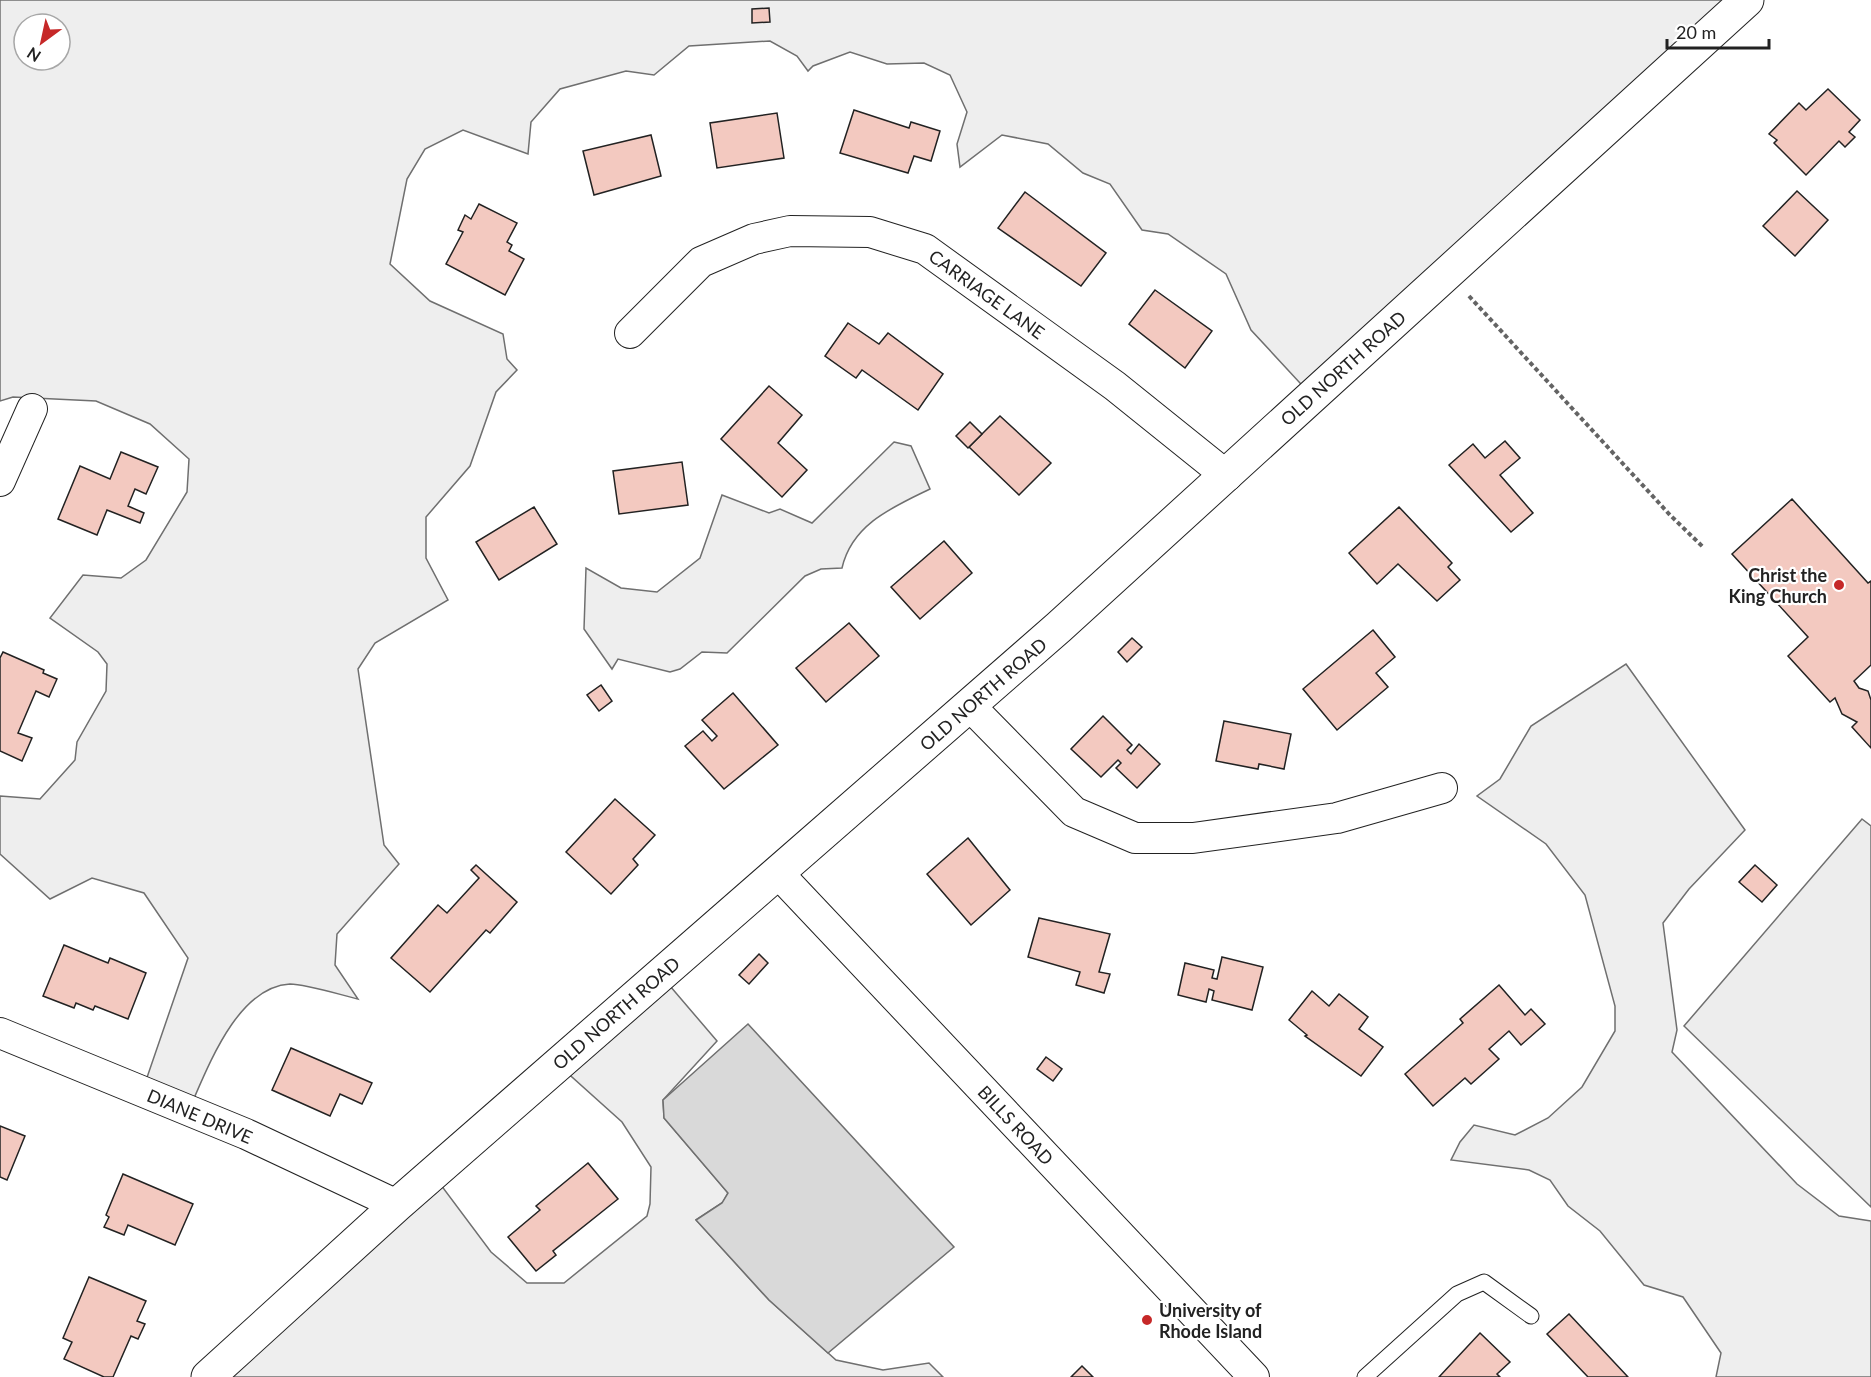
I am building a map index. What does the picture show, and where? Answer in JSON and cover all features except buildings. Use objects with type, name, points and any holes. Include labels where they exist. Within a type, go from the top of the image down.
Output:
[{"type":"street","name":"OLD NORTH ROAD","points":[[208,1377],[397,1205],[1227,476],[1747,0]]},
{"type":"street","name":"CARRIAGE LANE","points":[[630,333],[701,262],[754,240],[790,231],[870,232],[925,249],[1115,386],[1227,476]]},
{"type":"street","points":[[0,481],[32,409]]},
{"type":"street","points":[[969,705],[1074,812],[1134,838],[1193,838],[1337,818],[1442,788]]},
{"type":"street","name":"BILLS ROAD","points":[[777,872],[1254,1377]]},
{"type":"street","name":"DIANE DRIVE","points":[[0,1033],[246,1134],[397,1205]]},
{"type":"lane","points":[[1365,1377],[1457,1294],[1484,1282],[1531,1316]]},
{"type":"path","points":[[1448,273],[1670,515],[1704,548]]},
{"type":"shaded area","points":[[0,0],[1747,0],[1312,396],[1251,330],[1226,274],[1168,234],[1142,230],[1110,184],[1083,173],[1048,144],[1002,135],[960,167],[957,144],[967,112],[950,75],[924,63],[887,64],[850,52],[813,66],[808,71],[797,56],[770,41],[689,46],[654,75],[626,71],[560,89],[531,122],[528,154],[463,130],[425,149],[407,179],[390,264],[430,301],[503,334],[507,359],[517,370],[496,392],[470,466],[426,517],[426,558],[448,600],[375,643],[358,669],[384,845],[399,864],[337,934],[335,965],[358,999],[290,984],[271,989],[254,999],[226,1033],[188,1112],[142,1092],[188,958],[144,893],[92,878],[50,899],[0,854],[0,796],[40,799],[75,760],[77,742],[106,691],[107,664],[98,652],[50,618],[83,575],[121,578],[146,560],[187,492],[189,459],[150,424],[96,401],[13,397],[0,401]]},
{"type":"shaded area","points":[[894,442],[911,446],[930,489],[889,510],[864,528],[847,553],[842,568],[821,569],[805,576],[727,653],[702,652],[680,669],[670,672],[618,659],[612,669],[584,629],[586,568],[621,588],[657,592],[700,558],[722,495],[769,513],[780,509],[812,523]]},
{"type":"shaded area","points":[[1626,664],[1745,830],[1689,889],[1663,923],[1677,1030],[1672,1052],[1797,1184],[1839,1216],[1871,1221],[1871,1377],[1716,1377],[1721,1353],[1683,1297],[1644,1285],[1600,1231],[1568,1206],[1550,1180],[1529,1170],[1451,1160],[1460,1142],[1474,1125],[1515,1135],[1548,1118],[1582,1087],[1615,1031],[1615,1006],[1585,895],[1546,844],[1477,796],[1500,779],[1531,726]]},
{"type":"shaded area","points":[[1862,819],[1871,826],[1871,1207],[1684,1026]]},
{"type":"shaded area","points":[[670,986],[717,1041],[663,1100],[664,1118],[728,1193],[723,1202],[696,1220],[769,1300],[836,1360],[883,1370],[929,1363],[943,1377],[212,1377],[438,1181],[491,1252],[527,1283],[564,1283],[647,1216],[650,1204],[651,1167],[622,1122],[562,1068]]},
{"type":"shaded area","points":[[748,1024],[954,1247],[828,1353],[769,1300],[696,1220],[722,1203],[728,1193],[664,1118],[663,1100]]},
{"type":"place","name":"Christ the King Church","points":[[1839,585]]},
{"type":"place","name":"University of Rhode Island","points":[[1147,1320]]}]
